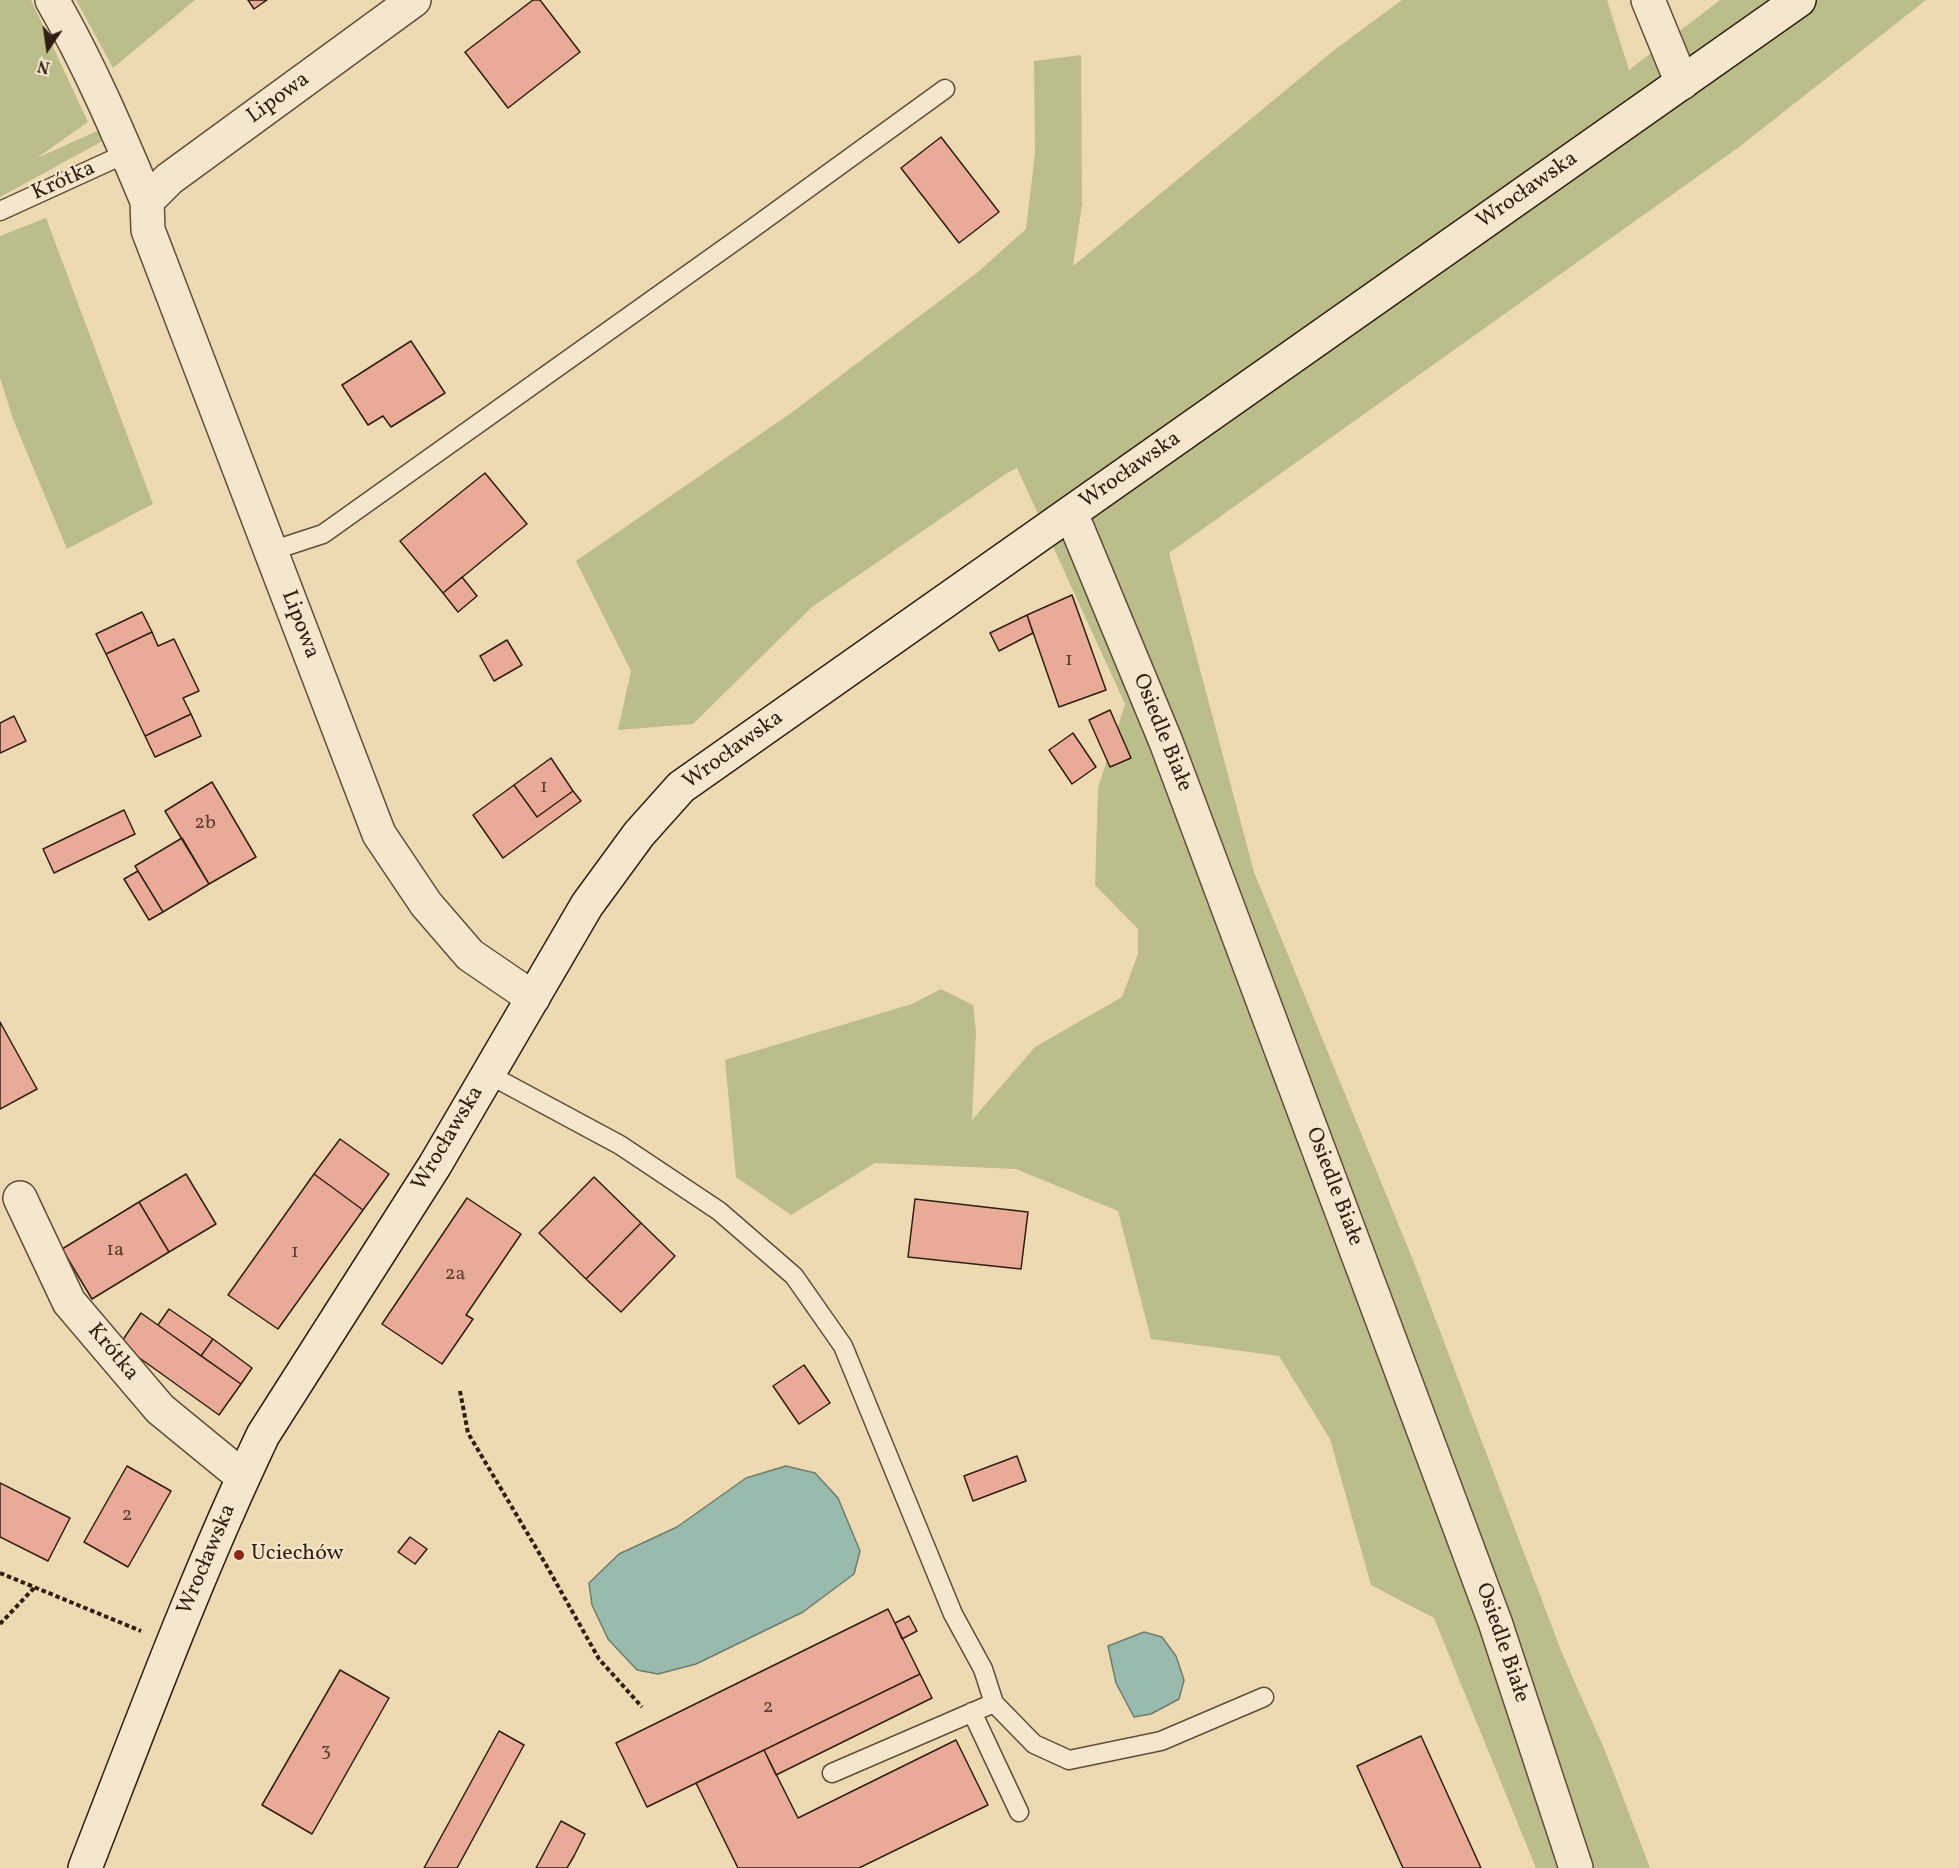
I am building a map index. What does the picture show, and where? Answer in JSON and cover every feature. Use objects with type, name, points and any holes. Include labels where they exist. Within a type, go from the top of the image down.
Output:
[{"type":"street","name":"Lipowa","points":[[52,0],[76,42],[147,201],[148,230],[379,834],[426,904],[470,955],[533,998]]},
{"type":"street","name":"Lipowa","points":[[147,201],[169,179],[414,0]]},
{"type":"street","points":[[1648,0],[1682,83]]},
{"type":"street","name":"Wrocławska","points":[[85,1868],[172,1643],[263,1435],[435,1165],[587,905],[639,834],[681,787],[1799,0]]},
{"type":"street","name":"Osiedle Białe","points":[[1071,513],[1166,742],[1447,1492],[1495,1622],[1576,1868]]},
{"type":"street","name":"Krótka","points":[[20,1198],[69,1302],[160,1409],[243,1477]]},
{"type":"lane","points":[[271,551],[323,534],[945,89]]},
{"type":"lane","name":"Krótka","points":[[0,211],[127,153]]},
{"type":"lane","points":[[488,1074],[620,1145],[719,1211],[794,1276],[843,1346],[953,1614],[983,1669],[994,1703],[1034,1744],[1069,1760],[1161,1741],[1264,1697]]},
{"type":"lane","points":[[832,1773],[994,1703]]},
{"type":"lane","points":[[972,1712],[1019,1812]]},
{"type":"path","points":[[460,1391],[468,1433],[599,1659],[642,1707]]},
{"type":"path","points":[[0,1573],[172,1643]]},
{"type":"path","points":[[0,1624],[34,1588]]},
{"type":"green space","points":[[0,0],[31,0],[88,122],[37,158],[117,122],[121,131],[0,197]]},
{"type":"green space","points":[[76,0],[195,0],[113,68]]},
{"type":"green space","points":[[1402,0],[1607,0],[1629,70],[1720,0],[1926,0],[1739,147],[1169,553],[1254,872],[1413,1260],[1562,1653],[1606,1753],[1650,1868],[1536,1868],[1434,1618],[1371,1585],[1330,1439],[1279,1356],[1151,1339],[1118,1211],[1016,1169],[875,1163],[791,1215],[736,1177],[725,1060],[912,1004],[941,989],[973,1005],[976,1032],[972,1120],[1035,1047],[1122,997],[1138,954],[1138,929],[1095,885],[1098,788],[1125,704],[1017,468],[812,607],[693,724],[618,730],[631,671],[576,561],[791,413],[978,272],[1026,229],[1035,153],[1034,61],[1081,55],[1082,205],[1073,266],[1333,51]]},
{"type":"green space","points":[[46,218],[153,504],[67,549],[13,419],[0,378],[0,236]]},
{"type":"shaded area","points":[[786,1466],[815,1473],[838,1498],[860,1551],[854,1574],[803,1612],[696,1664],[658,1674],[637,1670],[608,1639],[592,1605],[589,1583],[619,1554],[677,1527],[746,1478]]},
{"type":"shaded area","points":[[1144,1632],[1162,1637],[1176,1656],[1184,1680],[1179,1699],[1151,1714],[1134,1717],[1116,1683],[1108,1646]]},
{"type":"building","points":[[248,0],[267,0],[254,9]]},
{"type":"building","points":[[533,0],[540,0],[580,52],[508,108],[465,52]]},
{"type":"building","points":[[941,137],[999,212],[959,243],[901,168]]},
{"type":"building","points":[[411,341],[445,393],[391,427],[383,416],[368,425],[342,385]]},
{"type":"building","points":[[485,473],[527,524],[443,593],[400,541]]},
{"type":"building","points":[[462,577],[477,596],[458,612],[443,593]]},
{"type":"building","points":[[1072,595],[1106,690],[1059,707],[1027,615]]},
{"type":"building","points":[[142,612],[152,632],[106,654],[96,634]]},
{"type":"building","points":[[1027,615],[1033,633],[999,651],[990,633]]},
{"type":"building","points":[[152,632],[158,646],[174,639],[199,691],[183,698],[191,714],[145,736],[106,654]]},
{"type":"building","points":[[507,640],[522,665],[494,681],[480,656]]},
{"type":"building","points":[[1110,710],[1131,758],[1110,767],[1089,720]]},
{"type":"building","points":[[191,714],[201,736],[155,757],[145,736]]},
{"type":"building","points":[[14,716],[26,741],[0,753],[0,723]]},
{"type":"building","points":[[1073,733],[1096,767],[1072,784],[1049,750]]},
{"type":"building","points":[[551,758],[573,791],[537,817],[514,785]]},
{"type":"building","points":[[212,782],[256,857],[209,884],[165,811]]},
{"type":"building","points":[[514,785],[537,817],[573,791],[581,801],[503,858],[473,815]]},
{"type":"building","points":[[124,810],[135,834],[54,873],[43,849]]},
{"type":"building","points":[[182,838],[209,884],[163,912],[135,866]]},
{"type":"building","points":[[138,871],[163,912],[149,920],[124,879]]},
{"type":"building","points":[[0,1022],[37,1089],[0,1109]]},
{"type":"building","points":[[340,1139],[389,1174],[363,1210],[314,1174]]},
{"type":"building","points":[[186,1174],[216,1224],[169,1252],[139,1202]]},
{"type":"building","points":[[314,1174],[363,1210],[278,1329],[228,1295]]},
{"type":"building","points":[[594,1177],[641,1223],[586,1279],[539,1233]]},
{"type":"building","points":[[467,1198],[521,1234],[466,1315],[473,1319],[442,1364],[382,1324]]},
{"type":"building","points":[[915,1199],[1028,1212],[1021,1269],[908,1257]]},
{"type":"building","points":[[139,1202],[169,1252],[92,1299],[62,1249]]},
{"type":"building","points":[[641,1223],[675,1256],[621,1312],[586,1279]]},
{"type":"building","points":[[169,1309],[213,1339],[201,1356],[158,1325]]},
{"type":"building","points":[[141,1313],[241,1384],[219,1415],[120,1344]]},
{"type":"building","points":[[213,1339],[252,1368],[241,1384],[201,1356]]},
{"type":"building","points":[[804,1365],[830,1403],[799,1424],[773,1386]]},
{"type":"building","points":[[1017,1456],[1026,1481],[973,1501],[964,1476]]},
{"type":"building","points":[[127,1466],[171,1491],[128,1567],[84,1542]]},
{"type":"building","points":[[0,1483],[70,1518],[48,1561],[0,1537]]},
{"type":"building","points":[[410,1537],[427,1549],[415,1564],[398,1552]]},
{"type":"building","points":[[888,1609],[920,1674],[647,1807],[616,1743]]},
{"type":"building","points":[[909,1616],[917,1631],[902,1639],[895,1623]]},
{"type":"building","points":[[340,1670],[389,1698],[312,1834],[262,1805]]},
{"type":"building","points":[[920,1674],[932,1698],[776,1775],[764,1750]]},
{"type":"building","points":[[499,1731],[524,1745],[457,1868],[424,1868]]},
{"type":"building","points":[[1421,1736],[1481,1868],[1403,1868],[1357,1766]]},
{"type":"building","points":[[956,1740],[988,1805],[859,1868],[738,1868],[696,1783],[764,1750],[798,1818]]},
{"type":"building","points":[[561,1821],[585,1834],[574,1856],[567,1868],[536,1868]]},
{"type":"place","name":"Uciechów","points":[[239,1555]]}]
